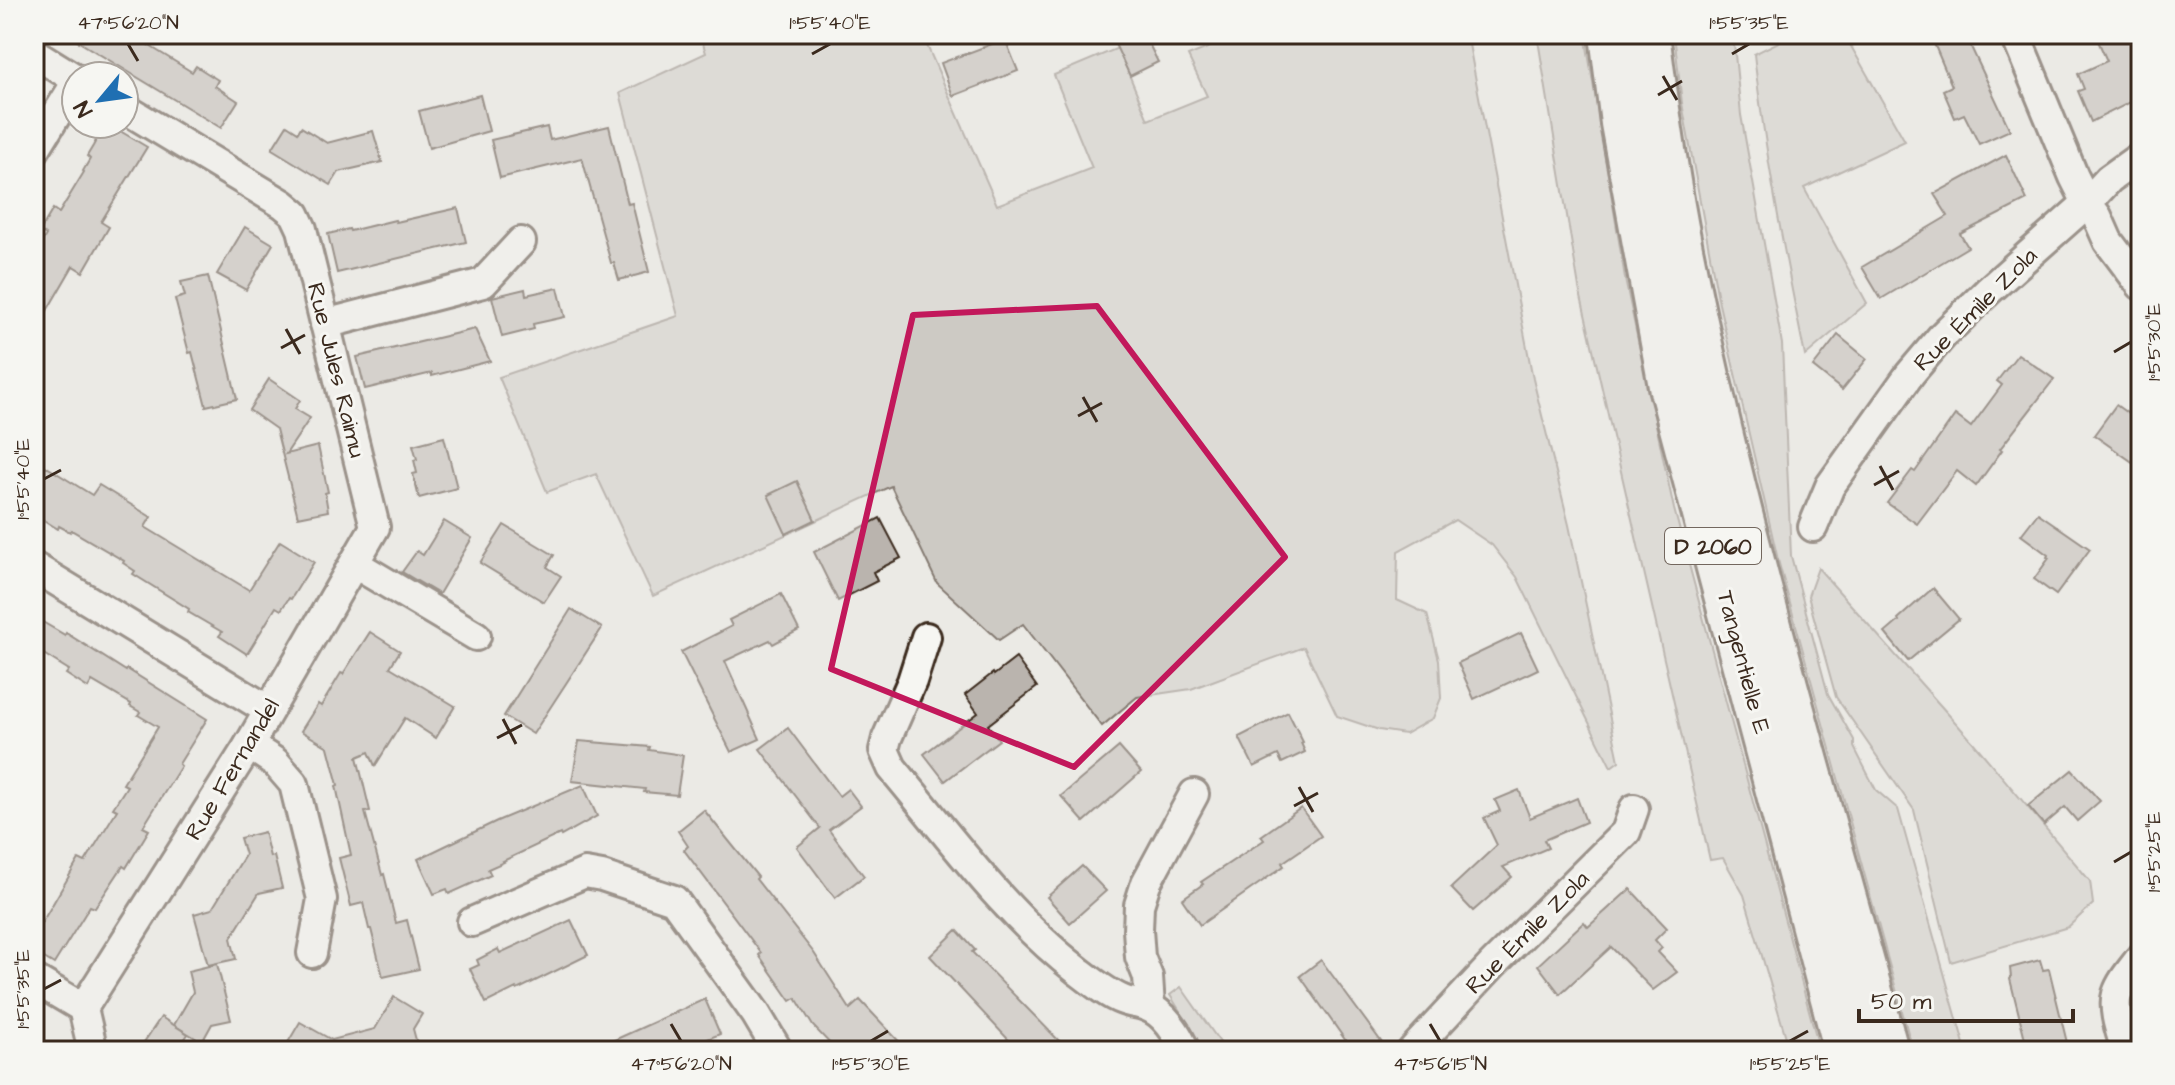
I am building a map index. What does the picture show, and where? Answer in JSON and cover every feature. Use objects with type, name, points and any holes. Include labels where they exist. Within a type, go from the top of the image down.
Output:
[{"type":"main road","name":"Tangentielle E","points":[[1612,34],[1623,123],[1671,386],[1873,1049]]},
{"type":"main road","name":"Tangentielle E","points":[[1647,34],[1680,246],[1706,371],[1873,1049]]},
{"type":"street","points":[[2015,34],[2087,203],[2097,216],[2108,241],[2141,285]]},
{"type":"street","points":[[34,53],[60,70]]},
{"type":"street","points":[[34,151],[60,108]]},
{"type":"street","name":"Rue Jules Raimu","points":[[140,118],[295,214],[302,229],[375,527]]},
{"type":"street","name":"Rue Émile Zola","points":[[1813,527],[1830,486],[1910,374],[1943,335],[2087,203],[2109,179],[2141,156]]},
{"type":"street","points":[[325,324],[483,283],[521,242]]},
{"type":"street","name":"Rue Fernandel","points":[[83,1008],[249,745],[375,527]]},
{"type":"street","points":[[355,564],[476,636]]},
{"type":"street","points":[[34,567],[268,710]]},
{"type":"street","points":[[926,637],[912,681],[887,738],[884,750],[892,768],[1043,943],[1121,1000],[1150,1007],[1167,1022],[1185,1051]]},
{"type":"street","points":[[249,745],[275,762],[294,784],[322,899],[312,953]]},
{"type":"street","points":[[1150,1007],[1148,977],[1140,957],[1139,905],[1146,883],[1194,794]]},
{"type":"street","name":"Rue Émile Zola","points":[[1412,1051],[1492,965],[1626,832],[1634,809]]},
{"type":"street","points":[[472,922],[585,873],[674,900],[756,1014],[776,1051]]},
{"type":"street","points":[[2126,1051],[2116,996],[2141,957]]},
{"type":"street","points":[[34,979],[83,1008],[93,1051]]},
{"type":"highlighted area","points":[[1097,306],[1285,557],[1074,767],[831,669],[913,315]]},
{"type":"shaded area","points":[[700,34],[922,34],[997,205],[1092,168],[1054,75],[1118,48],[1148,120],[1207,96],[1188,56],[1241,34],[1467,34],[1533,379],[1569,525],[1619,761],[1611,767],[1517,577],[1492,545],[1455,520],[1398,551],[1397,600],[1427,614],[1439,660],[1441,698],[1433,718],[1405,734],[1379,730],[1337,716],[1304,647],[1191,689],[1137,697],[1102,726],[1023,624],[999,640],[937,583],[891,486],[653,596],[596,474],[547,492],[499,377],[678,316],[620,93],[706,53]]},
{"type":"shaded area","points":[[1537,34],[1585,34],[1626,284],[1674,509],[1820,1051],[1790,1051],[1744,895],[1723,858],[1710,860],[1579,288]]},
{"type":"shaded area","points":[[1674,34],[1733,34],[1741,115],[1782,344],[1791,556],[1828,694],[1854,740],[1854,747],[1876,790],[1898,809],[1966,1051],[1913,1051],[1778,560],[1719,304],[1682,103]]},
{"type":"shaded area","points":[[1795,34],[1844,34],[1905,141],[1804,188],[1867,303],[1805,356],[1770,168],[1754,54]]},
{"type":"shaded area","points":[[1818,568],[1972,741],[2090,881],[2093,904],[2068,927],[1951,962],[1914,810],[1836,697],[1808,596]]},
{"type":"shaded area","points":[[1181,987],[1226,1051],[1201,1051],[1199,1042],[1170,995]]},
{"type":"building","points":[[66,34],[155,34],[148,45],[192,72],[196,66],[218,80],[215,86],[238,101],[221,128],[140,79],[140,60],[109,60]]},
{"type":"building","points":[[1130,34],[1144,34],[1158,62],[1130,76],[1114,42]]},
{"type":"building","points":[[1930,34],[1965,34],[2010,130],[1979,144],[1964,114],[1955,118],[1943,90],[1952,86]]},
{"type":"building","points":[[2095,34],[2141,34],[2141,97],[2091,122],[2078,91],[2084,89],[2078,74],[2107,61]]},
{"type":"building","points":[[1005,39],[1018,71],[953,96],[941,63]]},
{"type":"building","points":[[480,95],[489,131],[429,148],[419,111]]},
{"type":"building","points":[[287,125],[298,132],[301,127],[327,143],[373,131],[382,162],[339,172],[331,185],[272,149]]},
{"type":"building","points":[[609,126],[649,272],[619,280],[614,263],[611,263],[582,158],[500,178],[491,140],[547,127],[550,140]]},
{"type":"building","points":[[96,140],[135,140],[147,147],[101,222],[109,227],[83,272],[73,266],[34,333],[34,255],[46,235],[40,231],[53,209],[59,213],[84,172],[90,159],[87,156]]},
{"type":"building","points":[[2006,155],[2027,200],[1960,234],[1968,247],[1881,299],[1862,267],[1948,216],[1934,194]]},
{"type":"building","points":[[458,208],[466,242],[337,273],[328,234]]},
{"type":"building","points":[[245,227],[273,244],[246,290],[217,274]]},
{"type":"building","points":[[208,276],[237,399],[206,406],[175,299],[185,296],[181,282]]},
{"type":"building","points":[[558,288],[565,317],[533,324],[534,329],[502,337],[492,297],[525,289],[526,295]]},
{"type":"building","points":[[475,329],[490,361],[365,389],[357,357]]},
{"type":"building","points":[[1838,335],[1867,359],[1842,390],[1813,367]]},
{"type":"building","points":[[2018,354],[2054,379],[2000,449],[1976,486],[1957,471],[1917,524],[1887,503],[1912,470],[1915,472],[1955,415],[1971,427],[2002,385],[1997,381]]},
{"type":"building","points":[[269,379],[300,400],[295,409],[310,418],[286,454],[318,446],[328,492],[325,493],[328,511],[298,517],[276,429],[249,410]]},
{"type":"building","points":[[2116,405],[2141,423],[2141,468],[2094,435]]},
{"type":"building","points":[[444,437],[457,488],[419,498],[413,474],[417,473],[414,460],[417,459],[413,445]]},
{"type":"building","points":[[34,459],[92,495],[99,485],[151,517],[145,527],[249,590],[280,541],[314,562],[291,599],[281,610],[276,607],[247,654],[219,636],[222,632],[133,574],[135,571],[124,561],[71,530],[59,526],[58,529],[34,514]]},
{"type":"building","points":[[797,481],[815,520],[786,534],[768,495]]},
{"type":"building","points":[[2038,513],[2090,549],[2056,595],[2034,579],[2048,555],[2021,535]]},
{"type":"building","points":[[880,518],[901,558],[873,572],[877,581],[838,601],[814,552]]},
{"type":"building","points":[[444,521],[472,538],[439,594],[402,572],[417,551],[423,555]]},
{"type":"building","points":[[504,525],[554,555],[547,567],[561,576],[544,602],[480,563]]},
{"type":"building","points":[[1933,588],[1959,619],[1908,661],[1885,633]]},
{"type":"building","points":[[781,594],[799,630],[773,644],[770,640],[725,661],[760,739],[731,752],[681,652],[732,626],[729,620]]},
{"type":"building","points":[[571,609],[602,628],[533,734],[504,716]]},
{"type":"building","points":[[34,617],[66,633],[207,719],[143,827],[149,830],[126,868],[123,866],[95,908],[90,906],[54,964],[34,952],[34,936],[79,859],[85,862],[117,810],[113,808],[127,786],[123,784],[158,727],[138,715],[140,712],[131,704],[92,681],[88,688],[66,674],[69,670],[34,648]]},
{"type":"building","points":[[370,632],[400,651],[390,667],[455,706],[436,738],[405,718],[375,766],[369,752],[357,757],[370,811],[365,812],[396,923],[407,920],[419,969],[383,977],[363,903],[351,906],[339,858],[351,855],[328,747],[301,731]]},
{"type":"building","points":[[1521,633],[1538,669],[1474,699],[1458,663]]},
{"type":"building","points":[[1016,658],[1037,687],[988,725],[999,740],[945,781],[924,754],[978,713],[965,695]]},
{"type":"building","points":[[1288,712],[1305,752],[1282,763],[1278,755],[1254,767],[1239,737]]},
{"type":"building","points":[[788,728],[839,796],[848,789],[861,806],[829,830],[864,876],[835,898],[797,847],[820,828],[760,749]]},
{"type":"building","points":[[579,741],[650,747],[649,750],[683,755],[677,795],[572,781]]},
{"type":"building","points":[[1119,747],[1141,772],[1084,822],[1061,796]]},
{"type":"building","points":[[2072,770],[2100,801],[2077,821],[2065,807],[2044,825],[2028,806]]},
{"type":"building","points":[[583,785],[597,816],[488,869],[491,875],[449,894],[447,889],[434,894],[418,859]]},
{"type":"building","points":[[1519,790],[1530,818],[1577,798],[1586,822],[1544,840],[1548,848],[1503,867],[1512,877],[1473,911],[1451,888],[1497,845],[1484,818],[1500,811],[1495,800]]},
{"type":"building","points":[[1301,808],[1321,836],[1200,925],[1182,899],[1203,884],[1201,882],[1264,840],[1261,836]]},
{"type":"building","points":[[704,810],[814,953],[850,1009],[860,1000],[908,1051],[837,1051],[813,1026],[796,998],[791,1001],[759,955],[761,953],[684,850],[688,846],[678,831]]},
{"type":"building","points":[[264,832],[282,888],[259,893],[231,938],[236,959],[208,965],[194,914],[212,909],[245,855],[240,838]]},
{"type":"building","points":[[1082,866],[1106,891],[1070,923],[1047,897]]},
{"type":"building","points":[[1630,889],[1667,928],[1655,940],[1662,948],[1658,952],[1677,972],[1653,990],[1611,947],[1560,994],[1538,965],[1584,922],[1588,927]]},
{"type":"building","points":[[571,920],[588,955],[486,1003],[470,969],[479,965],[477,960],[498,949],[500,953]]},
{"type":"building","points":[[957,930],[975,950],[972,952],[1069,1051],[1019,1051],[930,956]]},
{"type":"building","points":[[1321,960],[1388,1051],[1353,1051],[1300,976]]},
{"type":"building","points":[[2040,960],[2043,970],[2049,969],[2069,1051],[2028,1051],[2010,968]]},
{"type":"building","points":[[217,964],[231,1020],[212,1024],[202,1042],[174,1025],[193,992],[188,971]]},
{"type":"building","points":[[394,997],[422,1014],[413,1029],[419,1051],[283,1051],[300,1022],[332,1040],[375,1029]]},
{"type":"building","points":[[705,999],[720,1034],[705,1040],[707,1045],[695,1051],[590,1051]]},
{"type":"building","points":[[161,1017],[188,1034],[177,1051],[138,1051]]}]
